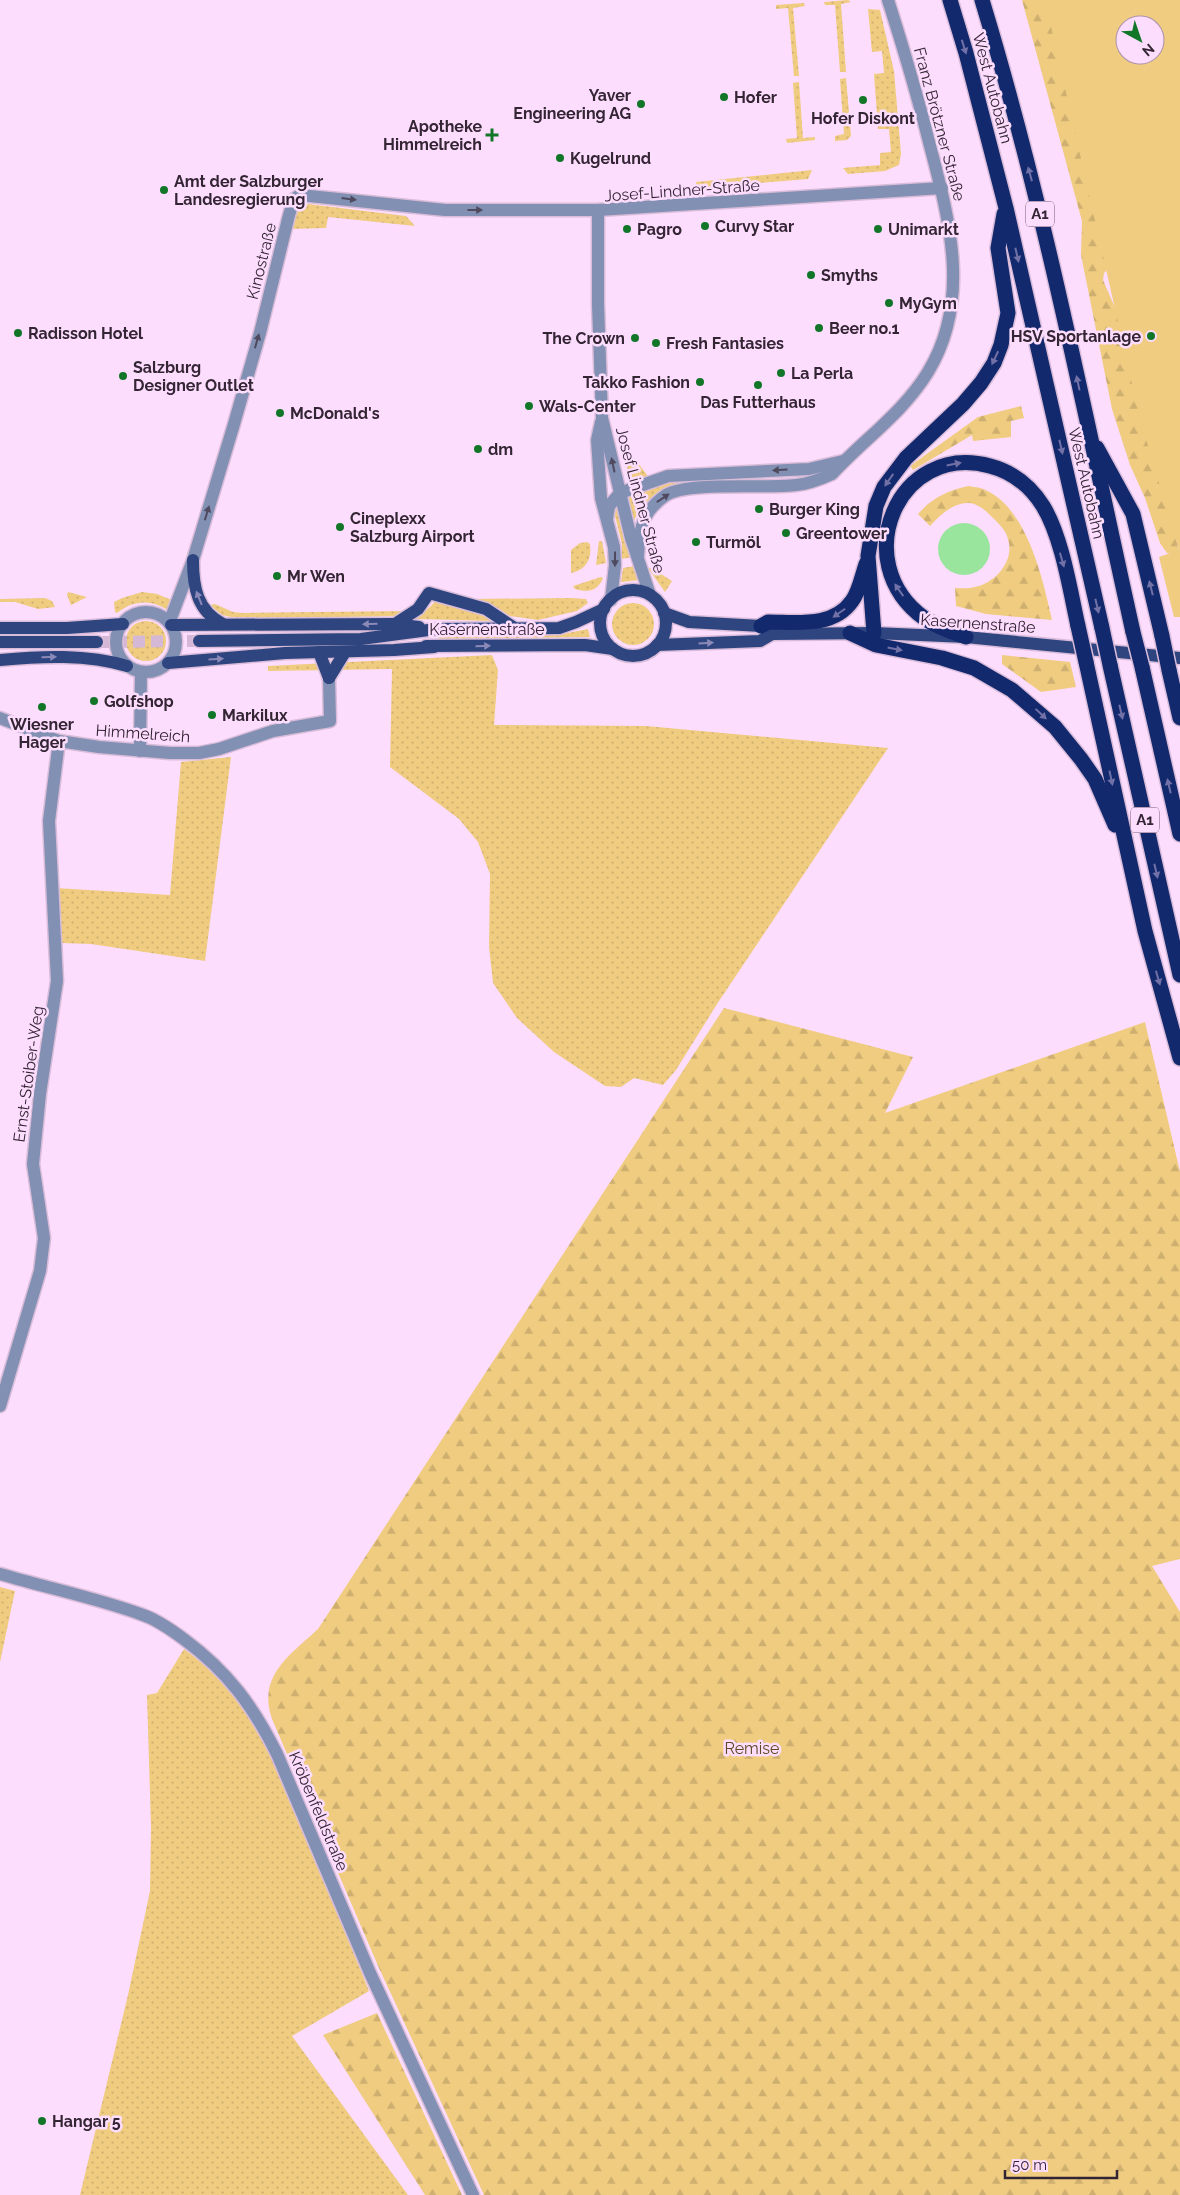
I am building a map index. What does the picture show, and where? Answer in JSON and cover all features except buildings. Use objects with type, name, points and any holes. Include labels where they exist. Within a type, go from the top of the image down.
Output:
[{"type":"highway","name":"West Autobahn","points":[[950,0],[966,53],[1006,208],[1180,975]]},
{"type":"highway","name":"West Autobahn","points":[[982,0],[1041,215],[1133,632],[1180,834]]},
{"type":"highway","points":[[767,630],[768,622],[827,620],[842,612],[853,600],[868,556],[876,506],[884,487],[906,458],[963,404],[994,363],[1001,345],[1008,313],[998,248],[1006,208]]},
{"type":"highway","points":[[1088,431],[1132,514],[1180,718]]},
{"type":"highway","points":[[966,637],[925,619],[911,605],[896,586],[888,566],[886,540],[892,512],[906,491],[928,472],[954,463],[977,462],[998,468],[1016,477],[1037,498],[1052,523],[1065,568],[1145,931],[1180,1058]]},
{"type":"highway","points":[[868,556],[874,633]]},
{"type":"highway","points":[[850,633],[876,645],[942,658],[974,668],[1012,690],[1055,727],[1081,759],[1095,779],[1109,813],[1125,844]]},
{"type":"main road","points":[[193,560],[193,580],[198,599],[207,614],[225,626]]},
{"type":"main road","points":[[632,590],[650,595],[664,612],[665,630],[657,645],[641,655],[622,654],[613,650],[605,641],[601,631],[600,620],[607,604],[623,592],[632,590]]},
{"type":"main road","points":[[394,624],[412,614],[425,601],[429,593],[486,609],[516,629]]},
{"type":"main road","name":"Kasernenstraße","points":[[362,639],[436,629],[560,628],[576,622],[607,604]]},
{"type":"main road","name":"Kasernenstraße","points":[[664,612],[689,622],[767,630],[966,637],[1180,658]]},
{"type":"main road","points":[[0,628],[67,628],[123,624]]},
{"type":"main road","points":[[170,624],[225,626],[394,624],[436,629]]},
{"type":"main road","name":"Kasernenstraße","points":[[657,645],[760,641],[767,630]]},
{"type":"main road","name":"Kasernenstraße","points":[[199,640],[362,639],[434,647],[585,645],[613,650]]},
{"type":"main road","points":[[0,642],[32,644]]},
{"type":"main road","points":[[0,647],[97,642]]},
{"type":"main road","points":[[168,663],[319,652],[434,647]]},
{"type":"main road","points":[[319,652],[328,678]]},
{"type":"main road","points":[[328,678],[345,652]]},
{"type":"main road","points":[[0,660],[51,657],[98,659],[127,666]]},
{"type":"street","name":"Franz Brötzner Straße","points":[[638,556],[641,527],[648,512],[666,494],[698,489],[804,484],[832,474],[903,405],[927,373],[940,349],[950,314],[954,291],[954,264],[950,230],[942,188],[910,67],[888,0]]},
{"type":"street","name":"Josef-Lindner-Straße","points":[[602,418],[598,304],[598,210],[942,188]]},
{"type":"street","name":"Kinostraße","points":[[170,624],[193,560],[257,342],[294,199],[300,194],[444,210],[598,210]]},
{"type":"street","name":"Josef Lindner Straße","points":[[602,418],[620,493],[650,595]]},
{"type":"street","name":"Josef Lindner Straße","points":[[602,418],[597,440],[599,478],[601,498],[614,547],[615,565],[607,604]]},
{"type":"street","name":"Franz Brötzner Straße","points":[[620,493],[668,476],[809,469],[845,460]]},
{"type":"street","points":[[607,519],[609,506],[620,493]]},
{"type":"street","points":[[142,613],[158,615],[170,624],[176,640],[175,648],[168,663],[160,669],[150,672],[140,672],[127,666],[116,646],[116,638],[123,624],[135,614],[142,613]]},
{"type":"street","points":[[140,672],[140,751]]},
{"type":"street","name":"Himmelreich","points":[[0,718],[59,741],[140,751],[199,753],[219,749],[273,731],[330,721],[328,678]]},
{"type":"street","name":"Ernst-Stoiber-Weg","points":[[0,1406],[40,1271],[44,1238],[32,1164],[40,1094],[57,981],[49,821],[59,741]]},
{"type":"street","name":"Kröbenfeldstraße","points":[[0,1574],[144,1615],[175,1632],[205,1655],[237,1688],[264,1728],[277,1754],[370,1973],[473,2195]]},
{"type":"green space","points":[[848,0],[851,2],[841,4],[846,72],[840,72],[835,5],[825,5],[824,2]]},
{"type":"green space","points":[[1022,0],[1062,0],[1115,262],[1104,273],[1103,280],[1123,326],[1180,555],[1178,556],[1167,553],[1160,543],[1145,498],[1130,465],[1112,409],[1081,255],[1082,221]]},
{"type":"green space","name":"HSV Sportanlage","points":[[1045,0],[1180,0],[1180,617],[1174,617],[1159,557],[1179,550],[1140,419]]},
{"type":"green space","points":[[804,3],[805,6],[793,8],[799,76],[794,76],[788,8],[776,9],[776,5]]},
{"type":"green space","points":[[868,9],[880,10],[894,71],[901,154],[899,165],[885,171],[848,174],[843,168],[880,165],[880,153],[891,152],[889,129],[878,129],[874,74],[884,73],[882,51],[872,52]]},
{"type":"green space","points":[[846,78],[851,136],[847,140],[835,141],[835,136],[844,134],[840,79]]},
{"type":"green space","points":[[799,82],[803,138],[815,137],[815,140],[787,143],[786,139],[797,138],[793,83]]},
{"type":"green space","points":[[812,170],[808,179],[697,188],[696,182]]},
{"type":"green space","points":[[308,204],[406,216],[415,226],[328,217],[326,228],[290,229],[297,211]]},
{"type":"green space","points":[[1021,406],[1024,418],[1011,421],[1011,437],[973,441],[972,435],[913,470],[910,466],[978,417]]},
{"type":"green space","points":[[635,459],[650,479],[638,482],[629,476],[627,470],[629,463]]},
{"type":"green space","points":[[718,478],[718,483],[678,486],[658,493],[641,509],[633,522],[625,496],[677,480]]},
{"type":"green space","points":[[968,486],[983,489],[998,498],[1011,511],[1022,527],[1038,565],[1052,620],[986,614],[956,606],[955,588],[973,588],[990,581],[1002,570],[1009,555],[1007,536],[1002,527],[985,510],[976,505],[963,503],[953,507],[930,526],[918,514],[940,496]]},
{"type":"green space","points":[[617,507],[632,557],[621,559],[622,544],[613,508]]},
{"type":"green space","points":[[599,541],[602,541],[606,563],[596,565]]},
{"type":"green space","points":[[587,542],[590,544],[590,554],[587,563],[581,569],[571,573],[571,550],[580,543]]},
{"type":"green space","points":[[635,566],[641,580],[621,582],[623,568]]},
{"type":"green space","points":[[648,568],[653,569],[672,581],[665,592]]},
{"type":"green space","points":[[603,578],[601,582],[592,590],[575,589],[573,586]]},
{"type":"green space","points":[[68,592],[87,597],[71,605],[67,595]]},
{"type":"green space","points":[[142,592],[157,594],[172,600],[169,611],[156,604],[136,603],[117,613],[115,612],[114,602]]},
{"type":"green space","points":[[45,598],[52,601],[55,607],[38,609],[15,602],[0,602],[0,599]]},
{"type":"green space","points":[[437,598],[451,605],[495,621],[416,619]]},
{"type":"green space","points":[[472,599],[586,599],[588,603],[577,611],[538,620],[510,616],[498,608]]},
{"type":"green space","points":[[633,603],[648,609],[654,624],[648,639],[633,645],[618,639],[612,624],[618,609]]},
{"type":"green space","points":[[215,604],[233,612],[242,613],[407,611],[396,616],[240,619],[222,615],[210,605]]},
{"type":"green space","points":[[146,621],[160,627],[166,641],[160,655],[146,661],[132,655],[126,641],[132,627]]},
{"type":"green space","points":[[588,629],[590,637],[439,639],[438,637],[558,635]]},
{"type":"green space","points":[[492,655],[498,670],[494,725],[646,726],[888,748],[717,1004],[676,1070],[663,1085],[634,1078],[621,1087],[605,1086],[554,1052],[517,1018],[493,983],[489,947],[490,874],[478,842],[459,819],[390,767],[392,669],[268,671],[268,666]]},
{"type":"green space","points":[[1002,655],[1070,662],[1076,687],[1041,692],[1002,664]]},
{"type":"green space","points":[[231,757],[205,961],[91,944],[61,943],[56,888],[170,895],[181,762]]},
{"type":"green space","name":"Remise","points":[[724,1008],[913,1057],[885,1113],[1145,1022],[1180,1172],[1180,1559],[1152,1566],[1180,1612],[1180,2195],[484,2195],[379,1968],[272,1719],[269,1690],[279,1668],[318,1629]]},
{"type":"green space","points":[[0,1587],[15,1591],[0,1662]]},
{"type":"green space","points":[[184,1649],[209,1669],[229,1690],[247,1713],[262,1738],[287,1790],[369,1991],[292,2036],[408,2195],[80,2195],[128,1995],[150,1891],[151,1827],[147,1695],[157,1693]]},
{"type":"green space","points":[[377,2013],[462,2195],[425,2195],[323,2035]]},
{"type":"shaded area","points":[[964,523],[974,525],[982,531],[988,539],[990,549],[988,559],[982,567],[974,573],[964,575],[954,573],[946,567],[940,559],[938,549],[940,539],[946,531],[954,525]]},
{"type":"tunnel","points":[[97,642],[199,641]]},
{"type":"place","name":"Hofer","points":[[724,97]]},
{"type":"place","name":"Hofer Diskont","points":[[863,100]]},
{"type":"place","name":"Yaver Engineering AG","points":[[641,104]]},
{"type":"place","name":"Apotheke Himmelreich","points":[[492,135]]},
{"type":"place","name":"Kugelrund","points":[[560,158]]},
{"type":"place","name":"Amt der Salzburger Landesregierung","points":[[164,190]]},
{"type":"place","name":"Curvy Star","points":[[705,226]]},
{"type":"place","name":"Pagro","points":[[627,229]]},
{"type":"place","name":"Unimarkt","points":[[878,229]]},
{"type":"place","name":"Smyths","points":[[811,275]]},
{"type":"place","name":"MyGym","points":[[889,303]]},
{"type":"place","name":"Beer no.1","points":[[819,328]]},
{"type":"place","name":"Radisson Hotel","points":[[18,333]]},
{"type":"place","name":"HSV Sportanlage","points":[[1151,336]]},
{"type":"place","name":"The Crown","points":[[635,338]]},
{"type":"place","name":"Fresh Fantasies","points":[[656,343]]},
{"type":"place","name":"La Perla","points":[[781,373]]},
{"type":"place","name":"Salzburg Designer Outlet","points":[[123,376]]},
{"type":"place","name":"Takko Fashion","points":[[700,382]]},
{"type":"place","name":"Das Futterhaus","points":[[758,385]]},
{"type":"place","name":"Wals-Center","points":[[529,406]]},
{"type":"place","name":"McDonald's","points":[[280,413]]},
{"type":"place","name":"dm","points":[[478,449]]},
{"type":"place","name":"Burger King","points":[[759,509]]},
{"type":"place","name":"Cineplexx Salzburg Airport","points":[[340,527]]},
{"type":"place","name":"Greentower","points":[[786,533]]},
{"type":"place","name":"Turmöl","points":[[696,542]]},
{"type":"place","name":"Mr Wen","points":[[277,576]]},
{"type":"place","name":"Golfshop","points":[[94,701]]},
{"type":"place","name":"Wiesner Hager","points":[[42,707]]},
{"type":"place","name":"Markilux","points":[[212,715]]},
{"type":"place","name":"Hangar 5","points":[[42,2121]]}]
